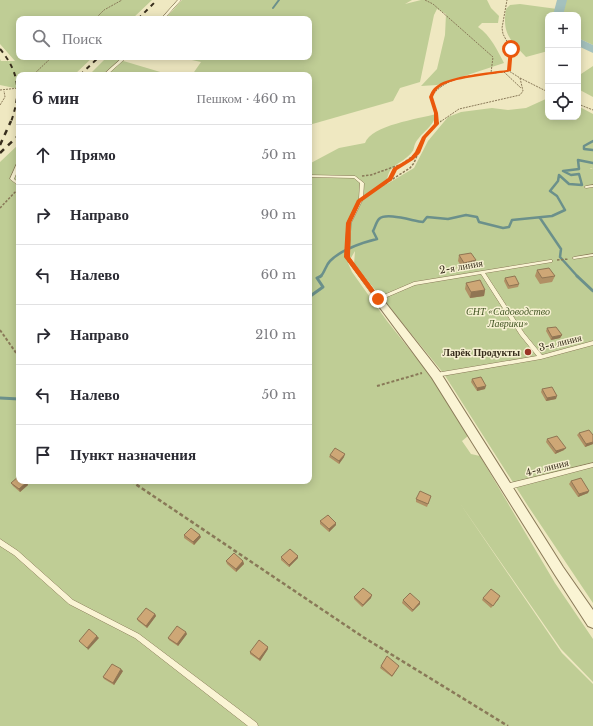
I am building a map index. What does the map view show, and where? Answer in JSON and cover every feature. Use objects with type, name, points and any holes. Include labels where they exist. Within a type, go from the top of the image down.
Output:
[{"type":"street","points":[[378,299],[434,372],[506,487],[591,617]]},
{"type":"lane","points":[[165,16],[180,0]]},
{"type":"lane","points":[[108,72],[122,60]]},
{"type":"lane","points":[[16,169],[12,179],[16,183]]},
{"type":"lane","points":[[312,176],[355,177],[362,183],[360,199],[349,223],[347,257],[378,299]]},
{"type":"lane","points":[[586,187],[593,186]]},
{"type":"lane","points":[[574,258],[593,255]]},
{"type":"lane","name":"2-я линия","points":[[378,299],[414,284],[550,261]]},
{"type":"lane","points":[[482,272],[522,334],[541,357]]},
{"type":"lane","name":"3-я линия","points":[[434,372],[541,357],[593,343]]},
{"type":"lane","name":"4-я линия","points":[[506,487],[593,465]]},
{"type":"lane","points":[[0,542],[16,553],[71,602],[137,636],[254,726]]},
{"type":"path","points":[[98,16],[104,10],[122,0]]},
{"type":"path","points":[[425,0],[433,4],[482,45],[493,58],[492,73]]},
{"type":"path","points":[[507,0],[502,28],[503,34],[511,49],[509,70]]},
{"type":"path","points":[[36,72],[49,60]]},
{"type":"path","points":[[437,124],[436,113],[431,97],[434,90],[440,85],[451,81],[509,70]]},
{"type":"path","points":[[509,70],[520,78],[545,90]]},
{"type":"path","points":[[503,72],[522,89]]},
{"type":"path","points":[[360,199],[410,168],[414,163],[424,138],[437,124],[459,109],[520,95],[523,91],[520,78]]},
{"type":"path","points":[[0,90],[16,89]]},
{"type":"path","points":[[1,104],[5,97],[4,90]]},
{"type":"path","points":[[581,105],[593,110]]},
{"type":"path","points":[[355,177],[371,175],[399,165],[412,159],[417,153]]},
{"type":"path","points":[[391,179],[392,174],[399,165]]},
{"type":"path","points":[[0,208],[16,189]]},
{"type":"path","points":[[0,330],[16,353]]},
{"type":"path","points":[[377,386],[434,372]]},
{"type":"path","points":[[135,484],[356,633],[508,726]]},
{"type":"green space","points":[[0,0],[152,0],[135,16],[16,16],[16,60],[90,60],[77,72],[16,72],[16,88],[0,85],[0,59],[1,61],[15,61],[0,44]]},
{"type":"green space","points":[[182,0],[412,0],[405,4],[421,0],[487,0],[491,8],[499,16],[498,23],[482,23],[478,27],[490,39],[504,63],[437,85],[421,86],[437,69],[445,35],[446,14],[437,9],[434,15],[420,82],[400,88],[393,101],[312,124],[312,72],[194,72],[201,62],[192,60],[312,60],[312,16],[168,16]]},
{"type":"green space","points":[[566,0],[593,0],[593,45],[581,39],[581,12],[561,12]]},
{"type":"green space","points":[[520,4],[557,9],[556,12],[545,12],[545,52],[526,57],[508,36],[505,18],[506,9],[510,5]]},
{"type":"green space","points":[[104,60],[120,60],[160,72],[92,72]]},
{"type":"green space","points":[[593,66],[593,97],[581,91],[581,74]]},
{"type":"green space","name":"СНТ «Садоводство Лаврики»","points":[[545,99],[545,120],[581,120],[581,108],[593,114],[593,168],[593,603],[528,506],[444,374],[354,264],[355,251],[348,263],[352,272],[387,321],[430,375],[468,436],[462,441],[471,454],[480,456],[555,583],[593,639],[593,682],[561,649],[459,502],[562,653],[593,684],[593,726],[0,726],[0,162],[16,147],[16,484],[312,484],[312,162],[339,148],[365,143],[369,137],[386,127],[436,114],[435,119],[415,144],[408,157],[395,165],[389,172],[387,184],[414,168],[428,141],[448,117],[461,112],[492,108],[508,110],[526,108]]},
{"type":"building","points":[[471,253],[476,260],[464,263],[459,255]]},
{"type":"building","points":[[549,268],[555,276],[542,278],[537,270]]},
{"type":"building","points":[[515,276],[519,284],[509,286],[505,278]]},
{"type":"building","points":[[480,280],[485,290],[471,292],[466,283]]},
{"type":"building","points":[[556,327],[562,335],[552,337],[547,328]]},
{"type":"building","points":[[481,377],[486,386],[477,388],[472,379]]},
{"type":"building","points":[[552,387],[557,396],[547,398],[542,389]]},
{"type":"building","points":[[589,430],[593,435],[593,442],[586,444],[579,433]]},
{"type":"building","points":[[557,436],[566,448],[556,451],[547,439]]},
{"type":"building","points":[[335,448],[345,454],[339,461],[330,455]]},
{"type":"building","points":[[581,478],[589,491],[579,494],[571,481]]},
{"type":"building","points":[[16,479],[16,484],[25,484],[19,489],[11,483]]},
{"type":"building","points":[[420,491],[431,496],[428,504],[416,499]]},
{"type":"building","points":[[328,515],[336,523],[329,529],[320,521]]},
{"type":"building","points":[[191,528],[200,535],[193,542],[184,535]]},
{"type":"building","points":[[290,549],[298,556],[289,565],[281,557]]},
{"type":"building","points":[[234,553],[243,561],[236,569],[226,561]]},
{"type":"building","points":[[363,588],[372,595],[363,605],[354,597]]},
{"type":"building","points":[[491,589],[500,596],[493,606],[483,598]]},
{"type":"building","points":[[410,593],[420,602],[413,610],[403,600]]},
{"type":"building","points":[[146,608],[155,614],[146,626],[137,619]]},
{"type":"building","points":[[177,626],[186,632],[177,644],[168,638]]},
{"type":"building","points":[[89,629],[97,636],[87,648],[79,641]]},
{"type":"building","points":[[259,640],[268,647],[259,659],[250,652]]},
{"type":"building","points":[[387,656],[399,666],[392,676],[381,666]]},
{"type":"building","points":[[112,664],[121,669],[113,683],[103,677]]},
{"type":"waterway","points":[[273,8],[279,0]]},
{"type":"waterway","points":[[559,12],[562,0]]},
{"type":"waterway","points":[[581,43],[593,50]]},
{"type":"waterway","points":[[593,141],[584,146],[584,149],[593,150]]},
{"type":"waterway","points":[[321,276],[328,263],[340,253],[377,239],[373,231],[378,220],[382,217],[387,216],[423,222],[427,217],[448,219],[466,215],[477,217],[479,222],[503,228],[509,227],[512,220],[552,216],[565,210],[557,196],[550,191],[558,181],[559,175],[569,184],[582,185],[579,174],[571,175],[563,171],[579,169],[578,160],[593,163]]},
{"type":"waterway","points":[[540,218],[561,249],[560,257],[578,277]]},
{"type":"waterway","points":[[312,295],[323,287],[317,278],[321,276]]},
{"type":"waterway","points":[[578,277],[593,291]]},
{"type":"waterway","points":[[0,398],[16,399]]},
{"type":"railway","points":[[141,16],[157,0]]},
{"type":"railway","points":[[0,49],[12,66],[16,80]]},
{"type":"railway","points":[[83,72],[96,60]]},
{"type":"railway","points":[[11,122],[16,102]]},
{"type":"railway","points":[[0,145],[11,121]]},
{"type":"railway","points":[[0,153],[16,138]]},
{"type":"place","name":"Ларёк Продукты","points":[[528,352]]},
{"type":"route","points":[[378,299],[355,270],[347,257],[349,223],[360,199],[391,179],[392,174],[399,165],[412,159],[417,153],[424,138],[437,124],[436,113],[431,97],[434,90],[440,85],[451,81],[472,76],[505,72],[509,70],[512,52],[511,49]]}]
